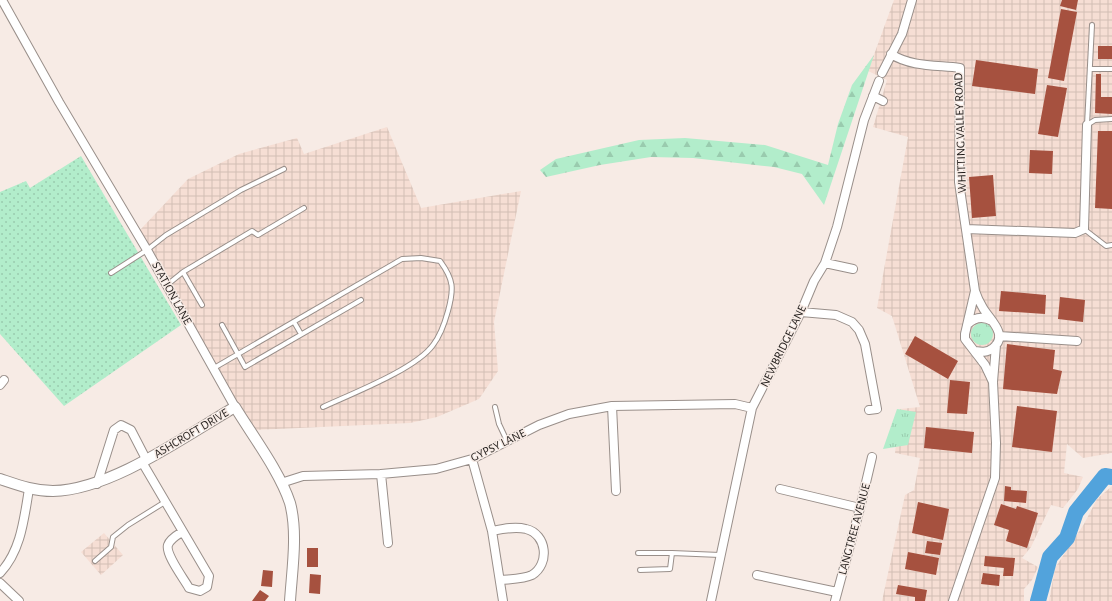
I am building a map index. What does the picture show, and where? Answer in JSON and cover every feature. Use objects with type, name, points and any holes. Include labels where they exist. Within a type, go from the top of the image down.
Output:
[{"type":"street","name":"STATION LANE","points":[[2,0],[59,102],[148,250],[235,407],[281,483],[290,504],[293,531],[290,601]]},
{"type":"street","points":[[882,73],[902,34],[912,0]]},
{"type":"street","name":"WHITTING VALLEY ROAD","points":[[891,54],[900,60],[919,64],[960,68],[959,182],[975,291],[968,324],[964,334],[970,348],[975,351],[985,365],[993,382]]},
{"type":"street","name":"NEWBRIDGE LANE","points":[[711,601],[752,408],[801,312],[814,281],[825,263],[839,220],[864,120],[879,81]]},
{"type":"street","points":[[873,96],[883,101]]},
{"type":"street","points":[[966,229],[1075,234],[1084,229],[1087,125]]},
{"type":"street","points":[[825,263],[853,269]]},
{"type":"street","name":"WHITTING VALLEY ROAD","points":[[953,601],[995,478],[996,443],[993,382],[996,345],[999,336],[997,327],[975,291]]},
{"type":"street","points":[[801,312],[836,315],[852,322],[859,330],[865,344],[877,410],[869,410]]},
{"type":"street","points":[[968,324],[982,318],[992,321]]},
{"type":"street","points":[[999,336],[1077,341]]},
{"type":"street","points":[[975,351],[986,352],[996,345]]},
{"type":"street","name":"GYPSY LANE","points":[[281,483],[303,476],[381,474],[436,469],[472,459],[539,425],[569,414],[612,406],[735,404],[752,408]]},
{"type":"street","points":[[612,406],[616,492]]},
{"type":"street","name":"ASHCROFT DRIVE","points":[[0,478],[29,489],[54,491],[98,484],[144,460],[235,407]]},
{"type":"street","name":"ASHCROFT DRIVE","points":[[98,484],[114,430],[117,427],[121,425],[131,430],[144,460]]},
{"type":"street","name":"LANGTREE AVENUE","points":[[835,601],[872,457]]},
{"type":"street","points":[[472,459],[492,531],[504,601]]},
{"type":"street","points":[[144,460],[165,502],[209,576],[209,583],[207,587],[200,591],[189,588],[168,552],[168,545],[171,540],[182,532]]},
{"type":"street","points":[[381,474],[388,543]]},
{"type":"street","points":[[0,573],[9,563],[23,530],[29,489]]},
{"type":"street","points":[[780,489],[860,508]]},
{"type":"street","points":[[492,531],[510,528],[526,529],[539,538],[544,553],[542,566],[531,576],[501,580]]},
{"type":"street","points":[[757,575],[837,592]]},
{"type":"street","points":[[0,583],[18,601]]},
{"type":"lane","points":[[1087,125],[1092,25]]},
{"type":"lane","points":[[1090,69],[1112,69]]},
{"type":"lane","points":[[1087,125],[1094,120],[1112,119]]},
{"type":"lane","points":[[111,273],[148,250],[166,235],[241,190],[284,169]]},
{"type":"lane","points":[[167,285],[184,272],[252,231],[258,235],[304,208]]},
{"type":"lane","points":[[1084,229],[1106,246],[1112,245]]},
{"type":"lane","points":[[214,368],[402,259],[421,258],[440,261],[449,274],[453,292],[446,318],[433,345],[410,366],[322,407]]},
{"type":"lane","points":[[184,272],[202,305]]},
{"type":"lane","points":[[222,325],[244,367],[361,300]]},
{"type":"lane","points":[[294,322],[301,334]]},
{"type":"lane","points":[[496,407],[499,424],[507,441]]},
{"type":"lane","points":[[94,561],[111,547],[114,537],[128,525],[165,502]]},
{"type":"lane","points":[[638,553],[672,552],[720,555]]},
{"type":"lane","points":[[640,570],[670,569],[672,552]]},
{"type":"shaded area","points":[[894,0],[1112,0],[1112,453],[1083,458],[1067,444],[1064,473],[1083,477],[1078,489],[1063,508],[1051,505],[1031,547],[1022,558],[1038,567],[1032,580],[1024,589],[1024,601],[882,601],[905,495],[914,490],[920,458],[895,453],[900,409],[920,407],[892,316],[877,308],[908,137],[873,127],[887,80],[868,71]]},
{"type":"shaded area","points":[[387,127],[421,208],[521,191],[494,322],[498,371],[479,399],[437,417],[410,423],[252,430],[140,230],[188,179],[239,154],[297,138],[304,154]]},
{"type":"shaded area","points":[[1112,486],[1112,601],[1049,601],[1055,568],[1084,524],[1097,499]]},
{"type":"shaded area","points":[[104,533],[123,555],[101,575],[81,552]]},
{"type":"green space","points":[[874,55],[824,205],[802,174],[774,167],[693,158],[651,157],[600,165],[546,177],[540,170],[556,159],[639,140],[685,138],[765,145],[828,165],[838,124],[852,85]]},
{"type":"green space","points":[[81,156],[181,325],[64,406],[0,334],[0,192],[26,181],[30,188]]},
{"type":"green space","points":[[978,323],[986,323],[993,330],[993,338],[986,345],[978,345],[971,338],[971,330]]},
{"type":"green space","points":[[897,409],[916,412],[908,445],[883,449]]},
{"type":"building","points":[[1062,0],[1078,0],[1076,10],[1060,6]]},
{"type":"building","points":[[1061,9],[1077,12],[1064,81],[1048,78]]},
{"type":"building","points":[[1098,46],[1112,46],[1112,59],[1098,59]]},
{"type":"building","points":[[976,60],[1038,69],[1035,94],[972,86]]},
{"type":"building","points":[[1096,74],[1101,74],[1101,97],[1112,97],[1112,114],[1095,113]]},
{"type":"building","points":[[1047,85],[1067,88],[1058,137],[1038,134]]},
{"type":"building","points":[[1098,131],[1112,131],[1112,209],[1095,208]]},
{"type":"building","points":[[1030,150],[1053,151],[1052,174],[1029,173]]},
{"type":"building","points":[[993,175],[996,216],[972,218],[969,177]]},
{"type":"building","points":[[1001,291],[1046,295],[1045,314],[999,311]]},
{"type":"building","points":[[1060,297],[1085,300],[1083,322],[1058,319]]},
{"type":"building","points":[[915,336],[958,361],[948,379],[905,354]]},
{"type":"building","points":[[1007,344],[1055,350],[1053,369],[1062,371],[1057,394],[1003,389]]},
{"type":"building","points":[[950,380],[970,382],[967,414],[947,413]]},
{"type":"building","points":[[1017,406],[1057,411],[1052,452],[1012,447]]},
{"type":"building","points":[[926,427],[974,432],[972,453],[924,448]]},
{"type":"building","points":[[1005,486],[1011,487],[1011,490],[1027,491],[1026,503],[1004,501]]},
{"type":"building","points":[[918,502],[949,509],[943,540],[912,533]]},
{"type":"building","points":[[1001,504],[1016,509],[1017,506],[1038,513],[1027,548],[1006,541],[1009,530],[994,525]]},
{"type":"building","points":[[927,541],[942,543],[940,555],[925,553]]},
{"type":"building","points":[[307,548],[318,548],[318,567],[307,567]]},
{"type":"building","points":[[908,552],[939,558],[936,575],[905,569]]},
{"type":"building","points":[[985,556],[1015,558],[1013,576],[1003,576],[1004,568],[984,566]]},
{"type":"building","points":[[263,570],[273,571],[272,587],[261,586]]},
{"type":"building","points":[[983,573],[1000,575],[999,586],[981,584]]},
{"type":"building","points":[[310,574],[321,575],[320,594],[309,593]]},
{"type":"building","points":[[898,585],[927,590],[925,601],[915,601],[915,597],[896,594]]},
{"type":"building","points":[[260,590],[269,596],[265,601],[252,601]]},
{"type":"waterway","points":[[1038,601],[1050,557],[1067,538],[1076,512],[1105,476],[1112,477]]}]
